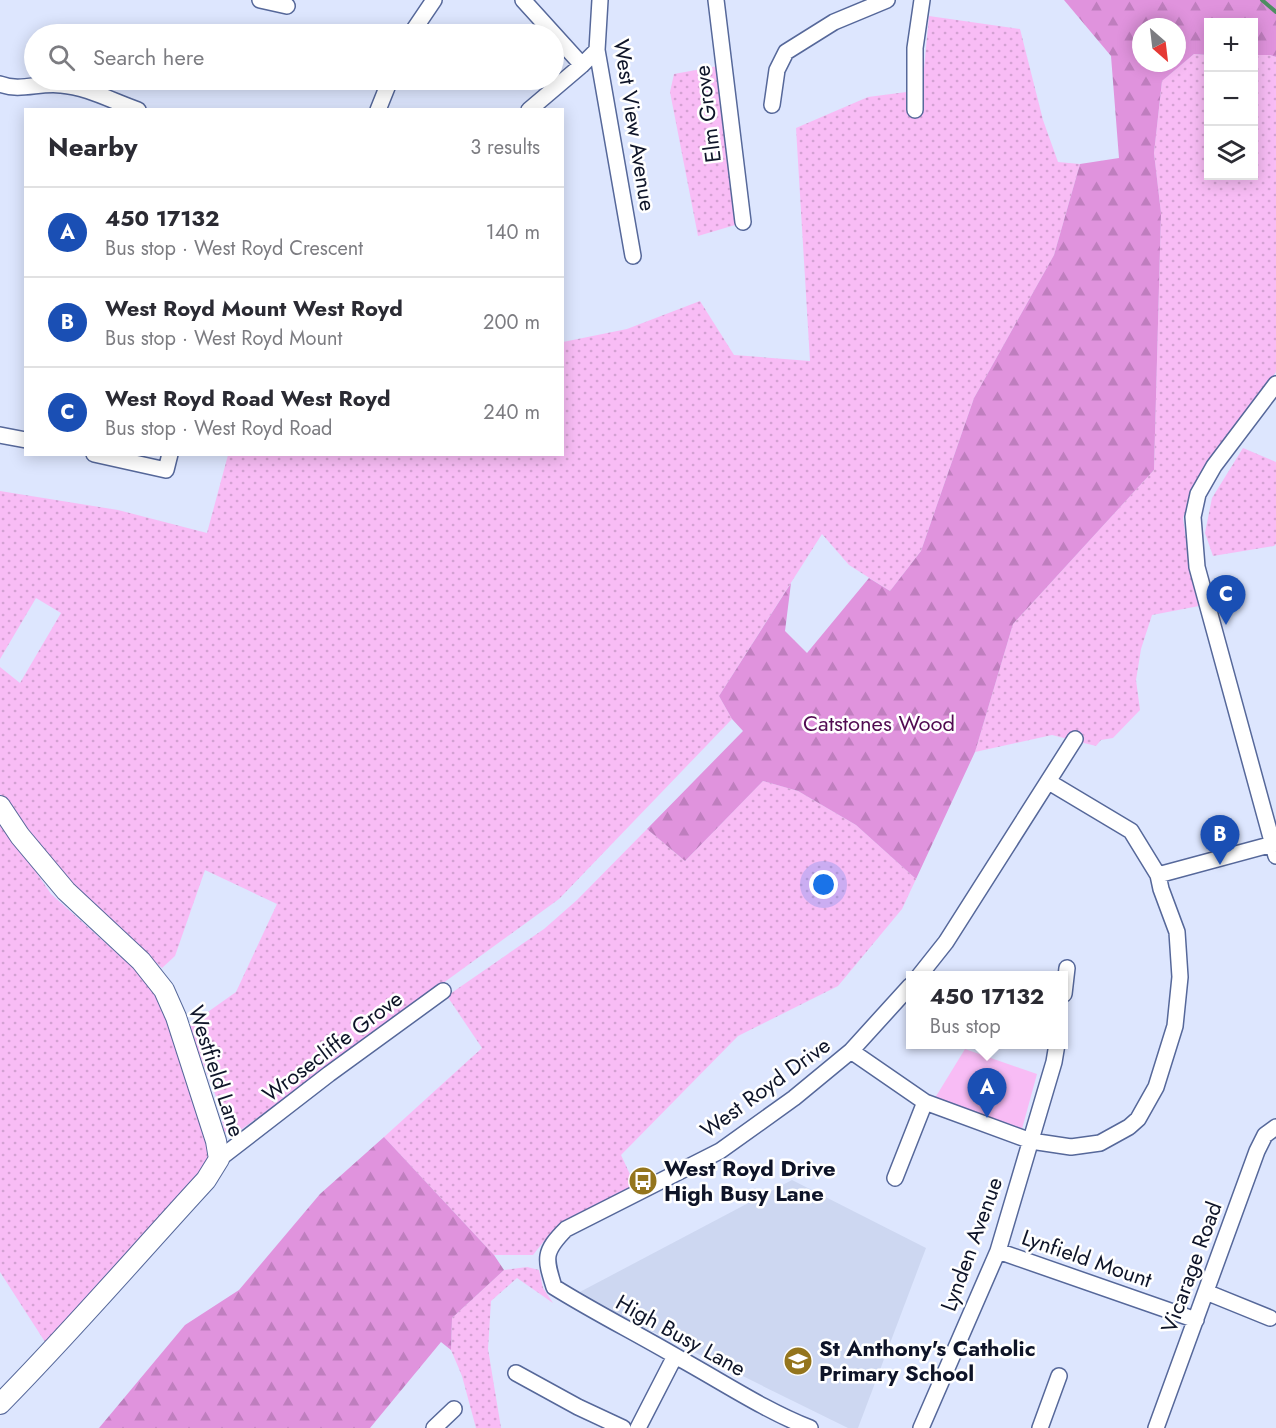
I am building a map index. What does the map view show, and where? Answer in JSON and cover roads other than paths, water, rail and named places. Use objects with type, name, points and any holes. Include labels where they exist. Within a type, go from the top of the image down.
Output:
[{"type":"street","points":[[260,0],[287,6]]},
{"type":"street","points":[[418,24],[434,0]]},
{"type":"street","points":[[523,0],[545,24]]},
{"type":"street","name":"West View Avenue","points":[[600,0],[597,50],[633,255]]},
{"type":"street","name":"Elm Grove","points":[[716,0],[742,222]]},
{"type":"street","points":[[772,105],[777,70],[786,52],[834,22],[887,0]]},
{"type":"street","points":[[915,110],[915,48],[922,0]]},
{"type":"street","points":[[564,45],[582,65]]},
{"type":"street","points":[[564,80],[597,50]]},
{"type":"street","points":[[0,84],[24,88]]},
{"type":"street","points":[[83,90],[120,107]]},
{"type":"street","points":[[379,108],[386,90]]},
{"type":"street","points":[[531,108],[553,90]]},
{"type":"street","points":[[1158,875],[1274,850],[1197,567],[1193,517],[1198,494],[1214,466],[1276,384]]},
{"type":"street","points":[[0,435],[24,440]]},
{"type":"street","points":[[112,456],[168,462]]},
{"type":"street","points":[[922,971],[946,942],[1075,739]]},
{"type":"street","points":[[851,1052],[925,1102],[1030,1141],[1071,1147],[1100,1143],[1129,1127],[1138,1119],[1156,1087],[1175,1026],[1180,977],[1177,932],[1158,875],[1131,831],[1049,783]]},
{"type":"street","name":"Westfield Lane","points":[[0,806],[20,836],[66,891],[141,961],[164,990],[176,1017],[216,1141],[219,1159],[206,1180],[48,1355],[0,1404]]},
{"type":"street","name":"West Royd Drive","points":[[547,1263],[552,1244],[566,1229],[720,1151],[794,1098],[851,1052],[906,990]]},
{"type":"street","name":"Wrosecliffe Grove","points":[[219,1159],[329,1074],[443,991]]},
{"type":"street","name":"Lynden Avenue","points":[[921,1428],[998,1251],[1056,1049]]},
{"type":"street","points":[[895,1178],[925,1102]]},
{"type":"street","name":"Vicarage Road","points":[[1156,1428],[1257,1151],[1264,1135],[1276,1127]]},
{"type":"street","name":"Lynfield Mount","points":[[998,1251],[1196,1320]]},
{"type":"street","name":"High Busy Lane","points":[[547,1263],[554,1287],[597,1314],[753,1401],[810,1428]]},
{"type":"street","points":[[1206,1292],[1270,1318]]},
{"type":"street","points":[[638,1428],[675,1356]]},
{"type":"street","points":[[516,1373],[622,1428]]},
{"type":"street","points":[[1040,1428],[1059,1376]]},
{"type":"street","points":[[434,1428],[454,1409]]},
{"type":"waterway","points":[[1262,0],[1276,12]]},
{"type":"place","name":"West Royd Road West Royd","points":[[1226,625]]},
{"type":"place","name":"West Royd Mount West Royd","points":[[1220,865]]},
{"type":"place","name":"450 17132","points":[[987,1118]]},
{"type":"place","name":"West Royd Drive High Busy Lane","points":[[643,1181]]},
{"type":"place","name":"St Anthony's Catholic Primary School","points":[[798,1361]]},
{"type":"park label","name":"Catstones Wood","points":[[879,723]]}]
